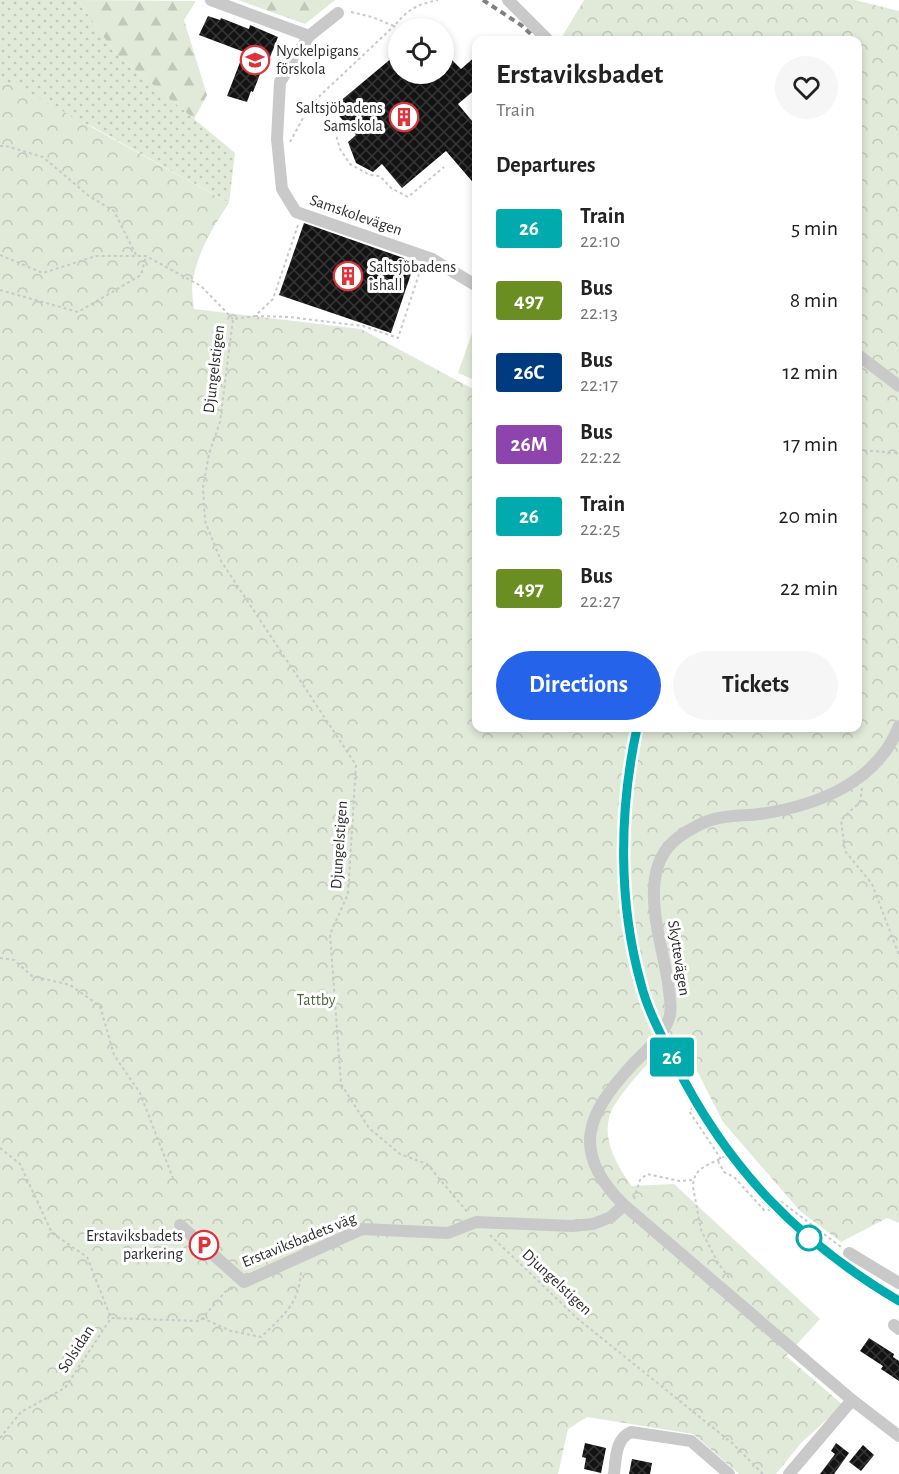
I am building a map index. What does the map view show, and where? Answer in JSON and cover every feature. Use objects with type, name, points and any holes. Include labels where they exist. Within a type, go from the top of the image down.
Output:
[{"type":"street","points":[[211,0],[309,36]]},
{"type":"street","points":[[508,0],[544,36]]},
{"type":"street","name":"Samskolevägen","points":[[338,13],[309,36],[280,82],[277,138],[282,189],[296,212],[425,257],[472,283]]},
{"type":"street","points":[[862,358],[899,386]]},
{"type":"street","name":"Skyttevägen","points":[[899,726],[879,759],[851,784],[807,805],[761,814],[710,820],[678,838],[662,859],[654,884],[654,910],[667,977],[670,1014],[660,1036],[626,1072],[598,1109],[593,1120],[590,1148],[602,1180],[852,1400],[899,1436]]},
{"type":"street","name":"Erstaviksbadets väg","points":[[180,1226],[244,1282],[362,1229],[448,1233],[476,1222],[572,1226],[593,1224],[611,1217],[628,1203]]},
{"type":"street","points":[[849,1253],[899,1283]]},
{"type":"street","points":[[789,1474],[852,1400]]},
{"type":"street","points":[[614,1474],[620,1441],[632,1432],[691,1441],[729,1474]]},
{"type":"path","points":[[401,18],[409,9],[438,0]]},
{"type":"path","points":[[338,13],[356,12],[388,24]]},
{"type":"path","points":[[289,144],[310,105],[388,32]]},
{"type":"path","points":[[315,101],[335,131],[340,149],[350,164],[370,175],[380,176],[391,188],[408,197],[444,167]]},
{"type":"path","points":[[0,146],[43,157],[89,196],[114,211],[137,257]]},
{"type":"path","points":[[255,316],[273,299],[300,219],[296,212]]},
{"type":"path","points":[[0,255],[43,273],[96,256],[146,256],[201,286],[233,319]]},
{"type":"path","points":[[0,290],[78,312],[141,275],[146,256]]},
{"type":"path","name":"Djungelstigen","points":[[425,257],[398,338],[363,326],[289,317],[255,316],[233,319],[220,422],[209,454],[203,487],[205,521],[221,561],[356,765],[348,894],[330,934],[340,1084],[369,1128],[400,1154],[427,1164],[476,1222],[578,1319],[732,1443],[763,1474]]},
{"type":"path","points":[[862,450],[899,453]]},
{"type":"path","points":[[863,773],[861,802],[841,820],[845,851],[872,884],[899,955]]},
{"type":"path","points":[[0,958],[14,960],[32,976],[70,985],[100,1006],[114,1055],[140,1093],[174,1181]]},
{"type":"path","points":[[682,1089],[725,1156],[765,1204]]},
{"type":"path","points":[[693,1108],[689,1111],[724,1172],[734,1177],[764,1210],[769,1210],[779,1200],[849,1253]]},
{"type":"path","points":[[0,1148],[20,1164],[52,1233],[87,1257],[111,1318]]},
{"type":"path","points":[[725,1156],[710,1162],[696,1173],[693,1180],[701,1230],[718,1263],[730,1279]]},
{"type":"path","points":[[628,1203],[640,1180],[647,1174],[693,1180]]},
{"type":"path","points":[[244,1282],[225,1292],[202,1318],[231,1331],[261,1336],[291,1308],[301,1286],[302,1256]]},
{"type":"path","name":"Solsidan","points":[[0,1438],[21,1412],[66,1388],[111,1318],[200,1321],[202,1318]]},
{"type":"green space","points":[[0,0],[78,0],[115,53],[235,153],[229,203],[93,127],[0,87]]},
{"type":"green space","points":[[78,0],[196,1],[184,20],[207,95],[194,119],[115,53]]},
{"type":"green space","points":[[238,0],[335,0],[305,24]]},
{"type":"green space","name":"Tattby","points":[[584,0],[855,0],[899,11],[899,1223],[887,1218],[841,1242],[800,1211],[723,1122],[686,1049],[676,1035],[659,1051],[619,1099],[612,1109],[608,1127],[613,1154],[632,1186],[674,1184],[820,1319],[786,1356],[843,1405],[801,1443],[776,1474],[739,1474],[693,1434],[587,1417],[568,1429],[558,1474],[0,1474],[0,87],[12,83],[229,203],[198,259],[192,283],[194,309],[361,329],[472,388],[472,732],[862,732],[862,36],[562,36]]},
{"type":"green space","points":[[472,333],[472,379],[458,373]]},
{"type":"building","name":"Nyckelpigans förskola","points":[[208,16],[220,20],[221,18],[249,29],[250,25],[278,37],[267,65],[264,64],[247,102],[227,96],[244,52],[199,35]]},
{"type":"building","name":"Saltsjöbadens Samskola","points":[[472,59],[472,92],[458,104],[472,121],[472,181],[446,151],[402,188],[382,164],[373,172],[356,163],[348,142],[356,135],[332,108],[388,61],[388,84],[454,84],[454,62],[461,69]]},
{"type":"building","name":"Saltsjöbadens ishall","points":[[304,223],[415,262],[391,333],[279,295]]},
{"type":"building","points":[[869,1338],[894,1354],[893,1357],[899,1361],[899,1381],[881,1369],[883,1366],[860,1351]]},
{"type":"building","points":[[585,1443],[606,1448],[601,1473],[584,1469],[586,1458],[582,1457]]},
{"type":"building","points":[[836,1443],[849,1453],[834,1474],[820,1474],[835,1454],[831,1451]]},
{"type":"building","points":[[863,1445],[874,1455],[861,1471],[849,1462]]},
{"type":"building","points":[[632,1459],[652,1463],[650,1474],[629,1474]]},
{"type":"railway","points":[[483,0],[521,25],[533,36]]},
{"type":"railway","points":[[623,841],[627,790],[636,732]]},
{"type":"railway","points":[[669,1051],[714,1128],[765,1194],[826,1251],[899,1301]]},
{"type":"train","name":"26","points":[[636,732],[627,790],[623,841],[625,885],[630,933],[641,987],[651,1014],[696,1102],[738,1164],[774,1205],[821,1249],[847,1269],[899,1301]]},
{"type":"place","name":"Nyckelpigans förskola","points":[[255,60]]},
{"type":"place","name":"Saltsjöbadens Samskola","points":[[404,117]]},
{"type":"place","name":"Saltsjöbadens ishall","points":[[348,276]]},
{"type":"place","name":"Erstaviksbadets parkering","points":[[204,1245]]}]
